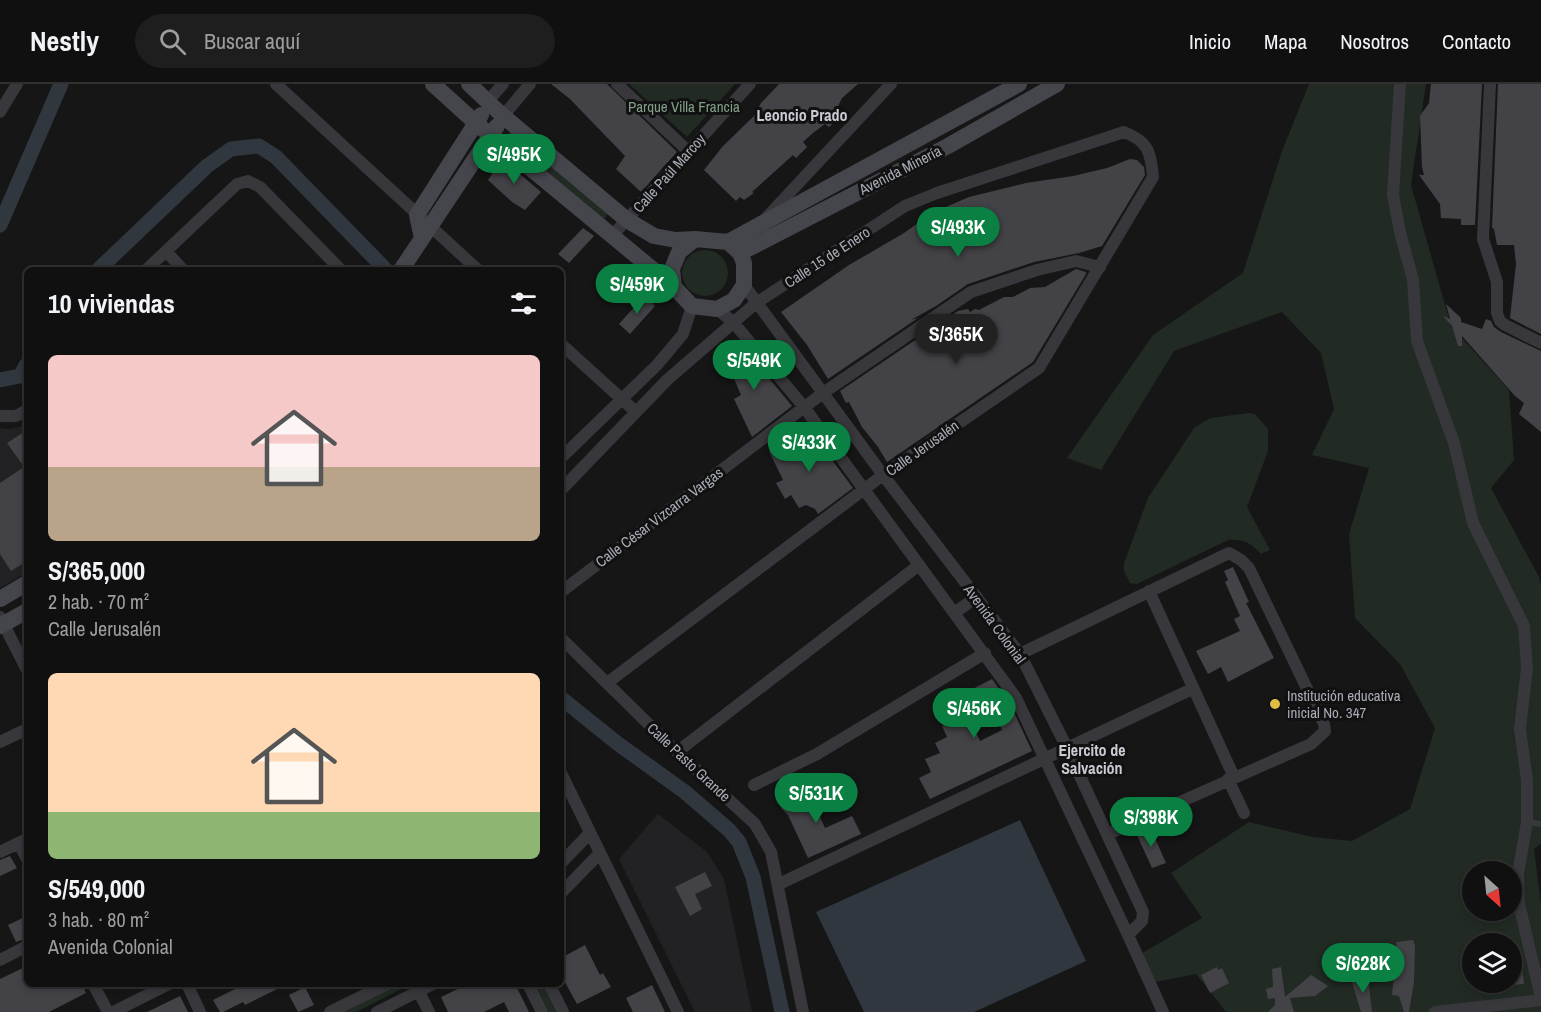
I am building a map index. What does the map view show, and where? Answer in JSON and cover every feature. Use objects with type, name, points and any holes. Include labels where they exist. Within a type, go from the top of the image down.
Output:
[{"type":"main road","points":[[434,84],[477,124],[674,287],[692,306],[717,309],[734,300],[744,285],[744,263],[734,248],[695,239],[676,240],[654,236],[627,220],[503,116],[469,84]]},
{"type":"main road","name":"Avenida Minería","points":[[734,248],[762,222],[1018,84]]},
{"type":"main road","name":"Avenida Minería","points":[[734,248],[948,146],[1057,84]]},
{"type":"main road","points":[[426,233],[417,215],[477,124],[488,101]]},
{"type":"main road","points":[[403,267],[503,116]]},
{"type":"main road","points":[[674,287],[672,269],[679,252],[695,239]]},
{"type":"main road","points":[[0,599],[24,585]]},
{"type":"main road","points":[[1,622],[24,612]]},
{"type":"street","points":[[0,112],[17,84]]},
{"type":"street","points":[[276,84],[417,215]]},
{"type":"street","points":[[488,101],[503,84]]},
{"type":"street","points":[[503,116],[531,84]]},
{"type":"street","points":[[616,84],[689,152]]},
{"type":"street","name":"Calle Paúl Marcoy","points":[[612,236],[750,84]]},
{"type":"street","points":[[762,222],[891,84]]},
{"type":"street","points":[[1400,84],[1393,195],[1413,280],[1417,341],[1454,443],[1473,523],[1524,626],[1527,668],[1520,729],[1527,780],[1527,822],[1518,874],[1519,904],[1541,1000],[1539,1012]]},
{"type":"street","points":[[1490,84],[1483,239],[1497,282],[1497,313],[1500,321],[1505,325],[1541,343]]},
{"type":"street","name":"Calle 15 de Enero","points":[[564,487],[667,380],[756,303],[905,206],[937,193],[1124,132],[1140,138],[1147,149]]},
{"type":"street","name":"Calle Jerusalén","points":[[607,683],[883,475],[1039,368],[1153,177],[1152,163],[1147,149]]},
{"type":"street","points":[[149,267],[237,184],[248,181],[260,187],[338,267]]},
{"type":"street","points":[[426,233],[474,267]]},
{"type":"street","points":[[165,251],[180,267]]},
{"type":"street","name":"Calle César Vizcarra Vargas","points":[[564,590],[823,393],[971,292],[1037,270],[1076,261],[1100,267]]},
{"type":"street","name":"Avenida Colonial","points":[[717,309],[733,322],[804,407],[1016,698],[1128,935],[1142,921],[1143,912],[1067,748],[1020,654],[883,475],[744,285]]},
{"type":"street","points":[[564,455],[657,365],[683,334],[692,306]]},
{"type":"street","points":[[564,347],[636,412]]},
{"type":"street","points":[[0,416],[16,416],[24,412]]},
{"type":"street","points":[[1020,654],[1229,554],[1241,560],[1248,568],[1324,724],[1325,731],[1311,744],[1108,834]]},
{"type":"street","points":[[676,752],[919,565]]},
{"type":"street","points":[[1149,591],[1231,778],[1244,813]]},
{"type":"street","points":[[954,612],[976,597]]},
{"type":"street","points":[[1,622],[24,664]]},
{"type":"street","name":"Calle Pasto Grande","points":[[564,641],[676,752],[755,824],[771,852],[803,1012]]},
{"type":"street","points":[[754,785],[818,754],[985,653]]},
{"type":"street","points":[[779,884],[1192,688]]},
{"type":"street","points":[[0,742],[24,730]]},
{"type":"street","points":[[564,779],[678,1012]]},
{"type":"street","points":[[564,860],[590,833]]},
{"type":"street","points":[[0,852],[23,842]]},
{"type":"street","points":[[564,890],[600,853]]},
{"type":"street","points":[[1128,935],[1163,1012]]},
{"type":"street","points":[[0,960],[24,948]]},
{"type":"street","points":[[95,987],[108,1012]]},
{"type":"street","points":[[113,1012],[163,987]]},
{"type":"street","points":[[188,987],[200,1012]]},
{"type":"street","points":[[330,1012],[381,987]]},
{"type":"street","points":[[530,987],[542,1012]]},
{"type":"street","points":[[550,987],[563,1012]]},
{"type":"street","points":[[377,1012],[417,988],[429,1012]]},
{"type":"street","points":[[1435,1012],[1541,1000]]},
{"type":"lane","points":[[1527,822],[1541,824]]},
{"type":"shaded area","points":[[24,426],[24,574],[0,588],[0,428],[9,429]]},
{"type":"shaded area","points":[[658,814],[707,852],[724,879],[752,1012],[695,1012],[619,859]]},
{"type":"shaded area","points":[[1020,820],[1086,961],[974,1012],[864,1012],[816,912]]},
{"type":"green space","name":"Parque Villa Francia","points":[[629,84],[735,84],[687,137]]},
{"type":"green space","points":[[1309,84],[1426,84],[1411,185],[1451,326],[1509,390],[1514,460],[1491,488],[1539,577],[1541,585],[1541,844],[1534,849],[1541,905],[1541,1012],[1226,1012],[1196,974],[1150,983],[1139,955],[1202,918],[1171,873],[1249,822],[1313,837],[1352,841],[1410,809],[1435,728],[1400,664],[1355,618],[1349,534],[1369,468],[1312,455],[1334,409],[1321,353],[1282,312],[1174,351],[1101,470],[1067,458],[1153,335],[1243,273],[1282,151]]},
{"type":"green space","points":[[510,132],[608,214],[604,219],[505,138]]},
{"type":"green space","points":[[705,250],[721,257],[728,273],[721,289],[705,296],[689,289],[682,273],[689,257]]},
{"type":"green space","points":[[1255,414],[1268,429],[1268,451],[1247,507],[1270,550],[1261,554],[1246,542],[1228,540],[1137,584],[1130,583],[1124,571],[1124,563],[1148,498],[1194,428],[1210,418]]},
{"type":"green space","points":[[389,987],[400,987],[401,989],[356,1012],[339,1012]]},
{"type":"green space","points":[[536,987],[544,987],[556,1012],[549,1012]]},
{"type":"building","points":[[551,84],[607,84],[677,152],[641,192],[616,169],[625,156],[570,99]]},
{"type":"building","points":[[779,84],[858,84],[842,98],[835,112],[840,117],[829,127],[825,124],[813,133],[803,142],[807,147],[796,158],[793,155],[752,192],[754,193],[744,200],[740,197],[736,201],[704,170],[723,146],[754,116],[761,103]]},
{"type":"building","points":[[1431,84],[1482,84],[1475,225],[1461,225],[1461,219],[1441,218],[1440,204],[1419,175],[1424,175],[1420,116],[1429,103]]},
{"type":"building","points":[[1498,84],[1541,84],[1541,334],[1510,318],[1516,264],[1514,245],[1497,245],[1492,228]]},
{"type":"building","points":[[502,159],[541,192],[525,210],[512,202],[488,180]]},
{"type":"building","points":[[1130,159],[1137,160],[1144,167],[1145,175],[1102,246],[1034,262],[968,284],[911,320],[918,318],[828,379],[807,345],[781,312],[849,265],[904,233],[932,213],[969,197],[1026,183],[1107,168]]},
{"type":"building","points":[[583,228],[594,236],[569,263],[558,254]]},
{"type":"building","points":[[1076,269],[1086,274],[1033,362],[887,462],[840,391],[958,311],[979,310],[1004,297],[1013,297],[1030,288],[1045,287]]},
{"type":"building","points":[[645,295],[655,306],[630,334],[619,324]]},
{"type":"building","points":[[1446,304],[1461,318],[1461,322],[1482,329],[1486,319],[1501,332],[1541,351],[1541,432],[1519,414],[1524,403],[1515,396],[1462,336],[1462,346],[1458,346],[1452,326],[1443,316],[1450,319]]},
{"type":"building","points":[[740,343],[792,406],[752,437],[734,399],[741,395],[731,372],[727,374],[719,359]]},
{"type":"building","points":[[808,428],[853,488],[818,514],[815,509],[806,505],[799,508],[791,495],[785,499],[776,483],[783,480],[769,451]]},
{"type":"building","points":[[24,432],[24,467],[7,443]]},
{"type":"building","points":[[24,467],[24,563],[11,571],[0,554],[0,483]]},
{"type":"building","points":[[1233,567],[1249,602],[1246,603],[1274,658],[1228,682],[1221,667],[1208,674],[1196,651],[1240,631],[1234,619],[1240,616],[1225,582],[1228,580],[1224,571]]},
{"type":"building","points":[[992,679],[1011,706],[1032,751],[930,799],[919,778],[931,772],[925,759],[940,753],[935,743],[947,737],[942,726],[945,725],[937,710]],"holes":[[[992,709],[1002,730],[980,741],[970,720]]]},
{"type":"building","points":[[807,784],[818,805],[815,806],[825,828],[852,816],[861,834],[808,858],[788,815],[781,808],[801,787]]},
{"type":"building","points":[[1150,827],[1166,863],[1152,868],[1136,833]]},
{"type":"building","points":[[10,856],[17,868],[0,876],[0,860]]},
{"type":"building","points":[[705,872],[712,886],[695,894],[702,909],[690,916],[675,887]]},
{"type":"building","points":[[24,917],[24,939],[16,942],[8,925]]},
{"type":"building","points":[[1413,940],[1415,946],[1414,982],[1409,1012],[1404,1012],[1399,996],[1392,995],[1394,976],[1402,971],[1396,942]]},
{"type":"building","points":[[585,945],[600,975],[603,973],[611,987],[577,1004],[564,980],[564,956]]},
{"type":"building","points":[[24,967],[24,987],[83,987],[86,993],[49,1012],[0,1012],[0,979]]},
{"type":"building","points":[[1217,967],[1218,970],[1222,968],[1229,983],[1210,993],[1201,975]]},
{"type":"building","points":[[1281,967],[1285,997],[1311,975],[1328,986],[1315,996],[1290,998],[1294,1012],[1268,1012],[1275,1005],[1275,998],[1268,999],[1266,989],[1273,987],[1272,969]]},
{"type":"building","points":[[1368,976],[1372,1012],[1361,1012],[1352,982]]},
{"type":"building","points":[[652,985],[665,1012],[633,1012],[626,998]]},
{"type":"building","points":[[239,987],[281,987],[245,1005],[243,1002],[223,1012],[220,1012],[213,1000]]},
{"type":"building","points":[[305,987],[314,1005],[298,1012],[289,995]]},
{"type":"building","points":[[462,987],[516,987],[529,1012],[509,1012],[504,1002],[484,1012],[448,1012],[441,997]]},
{"type":"building","points":[[180,996],[188,1012],[147,1012]]},
{"type":"waterway","points":[[0,225],[61,84]]},
{"type":"waterway","points":[[101,267],[207,166],[231,149],[259,146],[276,157],[383,267]]},
{"type":"waterway","points":[[0,380],[20,376],[24,369]]},
{"type":"waterway","points":[[564,700],[617,743],[685,792],[729,830],[739,842],[753,877],[782,1012]]},
{"type":"place","name":"Institución educativa inicial No. 347","points":[[1275,704]]},
{"type":"district","name":"Leoncio Prado","points":[[802,115]]},
{"type":"district","name":"Ejercito de Salvación","points":[[1092,759]]}]
